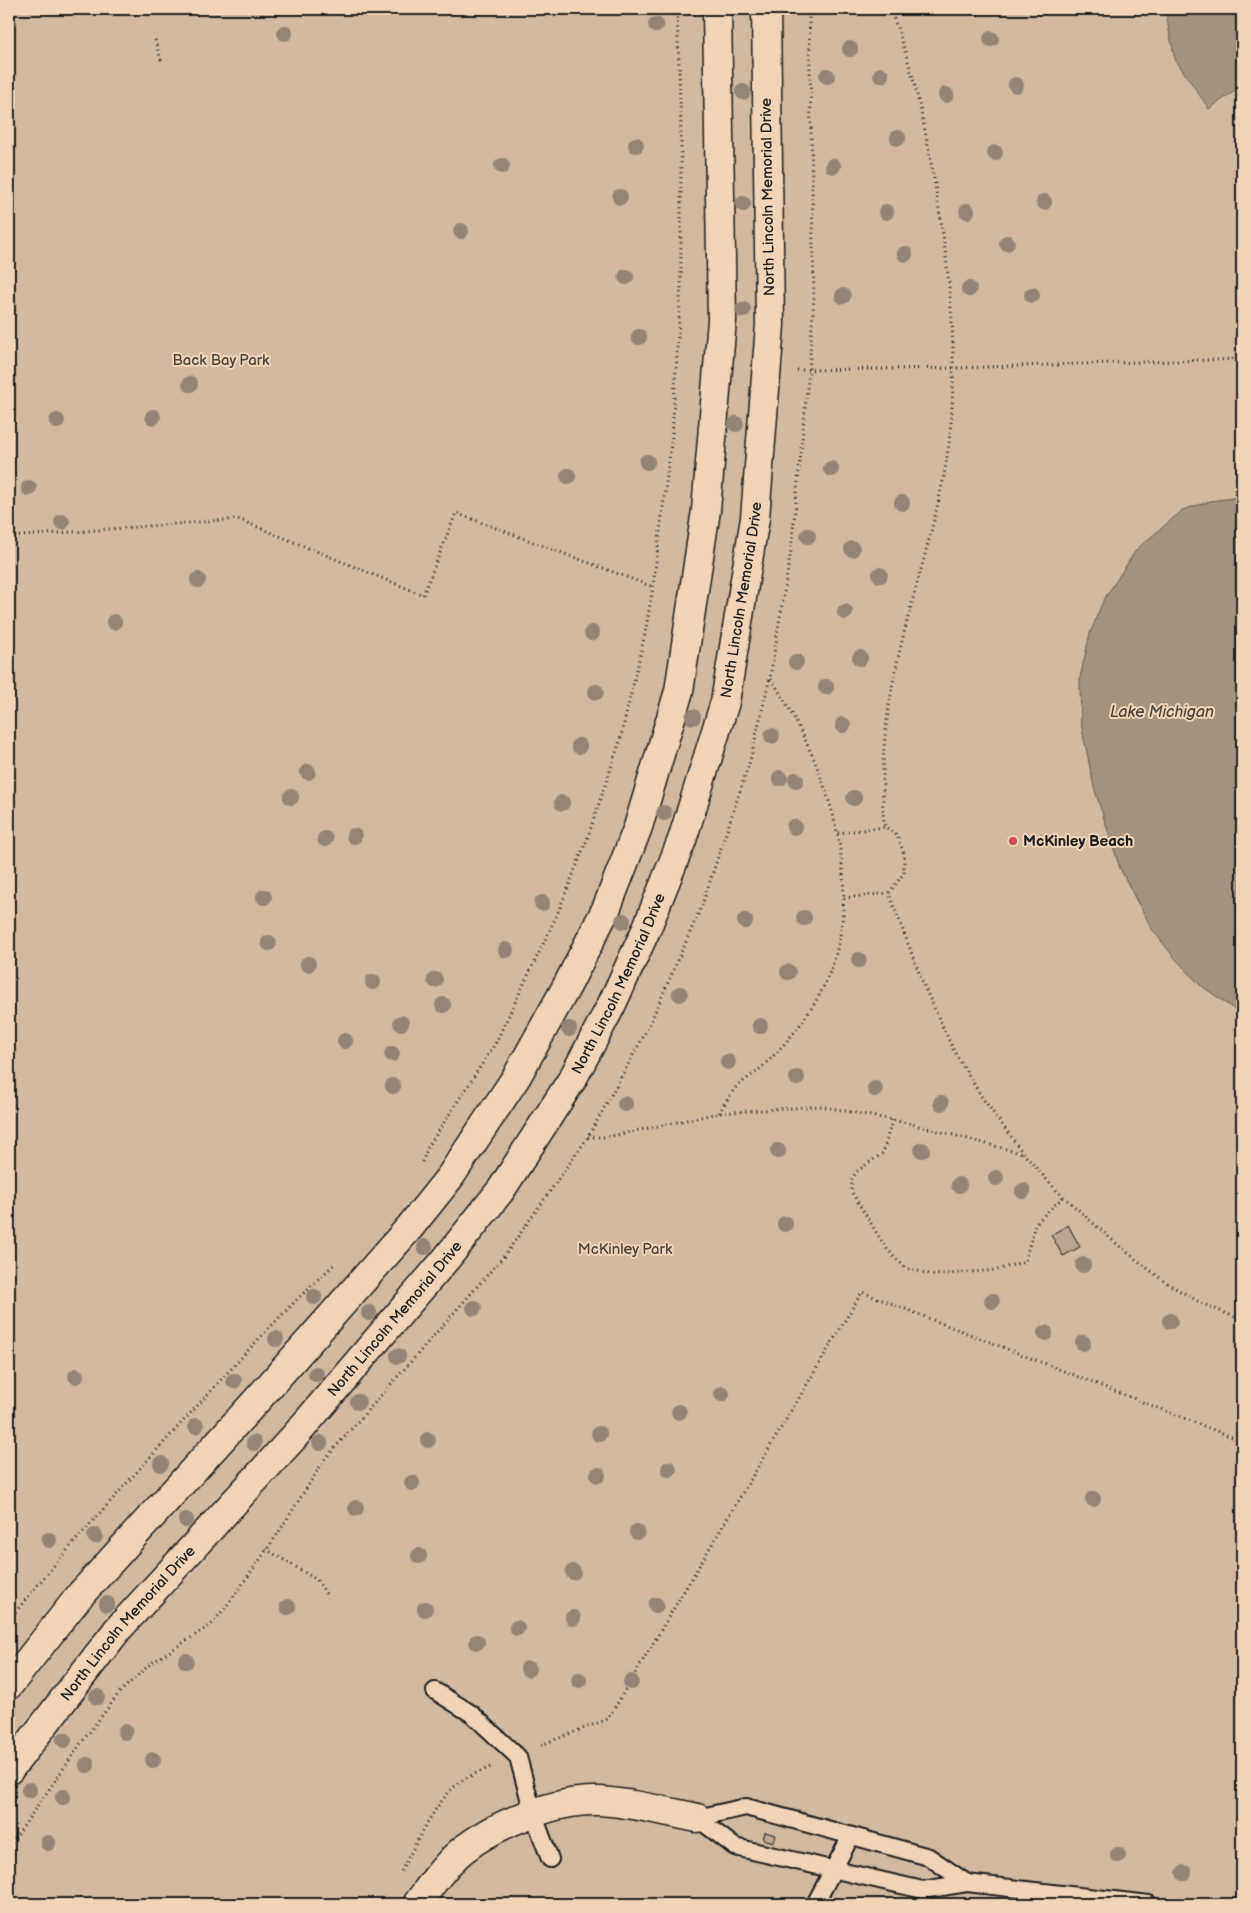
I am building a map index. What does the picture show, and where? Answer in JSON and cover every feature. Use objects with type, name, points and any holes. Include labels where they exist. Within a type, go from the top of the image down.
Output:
[{"type":"main road","points":[[9,1686],[81,1594],[410,1227],[450,1177],[517,1076],[568,984],[607,906],[638,827],[679,691],[706,510],[722,320],[717,9]]},
{"type":"main road","name":"North Lincoln Memorial Drive","points":[[9,1770],[118,1629],[294,1437],[446,1259],[501,1190],[573,1078],[611,1006],[646,930],[682,840],[725,702],[755,518],[770,325],[766,9]]},
{"type":"main road","points":[[417,1904],[438,1874],[463,1850],[490,1831],[533,1813],[564,1805],[596,1801],[633,1804],[697,1818]]},
{"type":"lane","points":[[435,1691],[472,1714],[518,1757],[533,1813],[550,1859]]},
{"type":"lane","points":[[697,1818],[746,1808],[929,1857],[967,1883]]},
{"type":"lane","points":[[697,1818],[735,1847],[923,1890],[967,1883],[1149,1904]]},
{"type":"lane","points":[[816,1904],[851,1836]]},
{"type":"path","points":[[421,1164],[428,1147],[495,1044],[557,915],[586,842],[620,741],[645,634],[653,587],[672,436],[681,284],[681,126],[677,9]]},
{"type":"path","points":[[885,827],[883,753],[893,679],[941,490],[951,435],[952,368],[950,281],[943,228],[923,115],[898,29],[890,9]]},
{"type":"path","points":[[155,40],[161,60]]},
{"type":"path","points":[[1242,348],[1239,359],[1242,375]]},
{"type":"path","points":[[766,369],[952,368],[1239,359]]},
{"type":"path","points":[[9,537],[238,519],[423,595],[456,513],[653,587]]},
{"type":"path","points":[[719,1113],[734,1090],[764,1066],[790,1039],[812,1009],[828,979],[838,948],[844,898],[843,866],[838,833],[820,778],[803,733],[770,677]]},
{"type":"path","points":[[838,833],[885,827],[897,835],[904,854],[904,873],[889,892],[844,898]]},
{"type":"path","points":[[889,892],[924,986],[953,1049],[981,1096],[1023,1153],[1064,1196],[1118,1245],[1164,1282],[1201,1303],[1242,1320]]},
{"type":"path","points":[[588,1137],[607,1137],[719,1113],[820,1106],[892,1120],[1023,1153]]},
{"type":"path","points":[[892,1120],[883,1153],[856,1172],[852,1180],[851,1191],[884,1245],[906,1268],[933,1275],[997,1270],[1025,1261],[1035,1224],[1064,1196]]},
{"type":"path","points":[[9,1620],[236,1362],[277,1318],[339,1260]]},
{"type":"path","points":[[541,1745],[608,1719],[862,1292],[1242,1440]]},
{"type":"path","points":[[266,1549],[317,1580],[328,1598]]},
{"type":"path","points":[[397,1879],[440,1803],[450,1790],[465,1778],[494,1766]]},
{"type":"path","points":[[383,1904],[388,1896]]},
{"type":"path","points":[[9,1897],[15,1904]]},
{"type":"green space","name":"McKinley Park","points":[[9,9],[1165,9],[1175,59],[1209,108],[1242,86],[1242,497],[1211,501],[1183,510],[1137,549],[1103,601],[1090,634],[1080,678],[1081,723],[1094,787],[1120,868],[1137,902],[1198,983],[1242,1015],[1242,1904],[9,1904],[9,527],[13,538],[16,537],[13,526],[9,521]]},
{"type":"water","points":[[1165,9],[1242,9],[1242,86],[1209,109],[1175,59]]},
{"type":"water","name":"Lake Michigan","points":[[1242,497],[1242,1015],[1198,983],[1172,955],[1152,929],[1120,868],[1094,787],[1081,723],[1080,678],[1090,634],[1103,601],[1137,549],[1183,510],[1211,501]]},
{"type":"building","points":[[1068,1225],[1080,1247],[1063,1256],[1051,1235]]},
{"type":"building","points":[[765,1832],[776,1835],[774,1842],[763,1839]]},
{"type":"place","name":"McKinley Beach","points":[[1013,841]]},
{"type":"park label","name":"Back Bay Park","points":[[221,360]]}]
